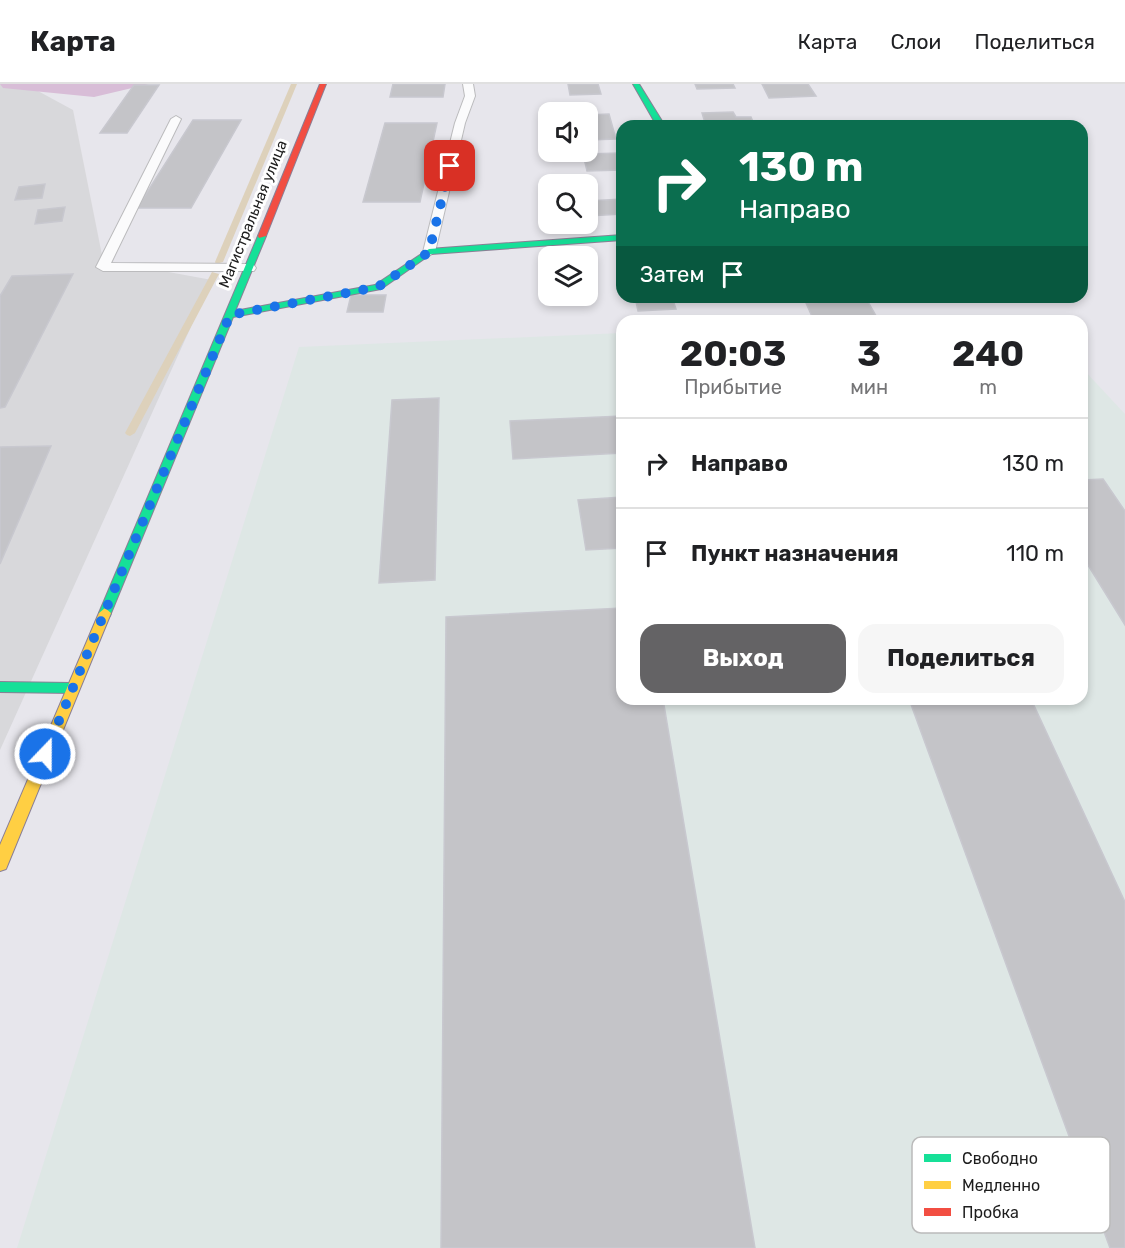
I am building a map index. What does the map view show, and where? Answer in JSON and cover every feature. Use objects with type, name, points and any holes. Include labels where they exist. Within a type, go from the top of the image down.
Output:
[{"type":"main road","name":"Магистральная улица","points":[[0,864],[230,315],[323,84]]},
{"type":"main road","points":[[636,84],[657,120]]},
{"type":"main road","points":[[230,315],[378,287],[429,252],[616,238]]},
{"type":"main road","points":[[0,687],[72,688]]},
{"type":"lane","points":[[429,252],[460,123],[470,96],[468,84]]},
{"type":"lane","points":[[176,119],[103,267],[249,268]]},
{"type":"shaded area","points":[[0,84],[25,84],[73,110],[103,260],[212,280],[0,750]]},
{"type":"shaded area","points":[[0,84],[149,84],[94,97],[3,88]]},
{"type":"shaded area","points":[[616,333],[616,705],[1088,705],[1088,374],[1125,414],[1125,1248],[17,1248],[299,347]]},
{"type":"building","points":[[393,84],[445,84],[443,97],[390,97]]},
{"type":"building","points":[[568,84],[598,84],[601,94],[570,95]]},
{"type":"building","points":[[695,84],[733,84],[735,88],[697,89]]},
{"type":"building","points":[[762,84],[808,84],[816,96],[769,98]]},
{"type":"building","points":[[134,85],[159,85],[127,133],[100,133]]},
{"type":"building","points":[[733,112],[736,117],[751,117],[752,120],[704,120],[702,113]]},
{"type":"building","points":[[609,114],[616,139],[598,140],[598,115]]},
{"type":"building","points":[[193,120],[241,120],[191,208],[137,208]]},
{"type":"building","points":[[385,123],[437,123],[420,202],[363,202]]},
{"type":"building","points":[[616,153],[616,170],[587,171],[585,162],[598,162],[598,154]]},
{"type":"building","points":[[45,184],[42,198],[15,200],[19,187]]},
{"type":"building","points":[[616,199],[616,214],[598,215],[598,200]]},
{"type":"building","points":[[65,207],[62,221],[35,224],[38,210]]},
{"type":"building","points":[[73,274],[5,407],[0,408],[0,296],[12,276]]},
{"type":"building","points":[[351,295],[386,295],[383,312],[347,312]]},
{"type":"building","points":[[636,303],[674,303],[676,309],[638,311]]},
{"type":"building","points":[[806,303],[869,303],[876,315],[811,315]]},
{"type":"building","points":[[439,398],[435,580],[379,583],[392,400]]},
{"type":"building","points":[[616,416],[616,453],[513,459],[510,421]]},
{"type":"building","points":[[51,446],[0,564],[0,447]]},
{"type":"building","points":[[1103,479],[1125,511],[1125,625],[1088,565],[1088,480]]},
{"type":"building","points":[[616,497],[616,548],[586,550],[578,500]]},
{"type":"building","points":[[616,608],[616,705],[664,705],[755,1248],[441,1248],[446,617]]},
{"type":"building","points":[[911,705],[1034,705],[1125,902],[1125,1248],[1110,1248],[1105,1233],[1110,1233],[1110,1137],[1069,1137]]},
{"type":"waterway","points":[[219,262],[294,84]]},
{"type":"waterway","points":[[130,433],[215,274]]},
{"type":"traffic: fast","points":[[636,84],[657,120]]},
{"type":"traffic: fast","points":[[105,613],[262,236]]},
{"type":"traffic: fast","points":[[230,315],[378,287],[429,252],[616,238]]},
{"type":"traffic: fast","points":[[0,687],[72,688]]},
{"type":"traffic: slow","points":[[0,864],[105,613]]},
{"type":"traffic: jam","points":[[262,236],[323,84]]},
{"type":"route","points":[[45,754],[230,315],[378,287],[429,252],[450,166]]}]
